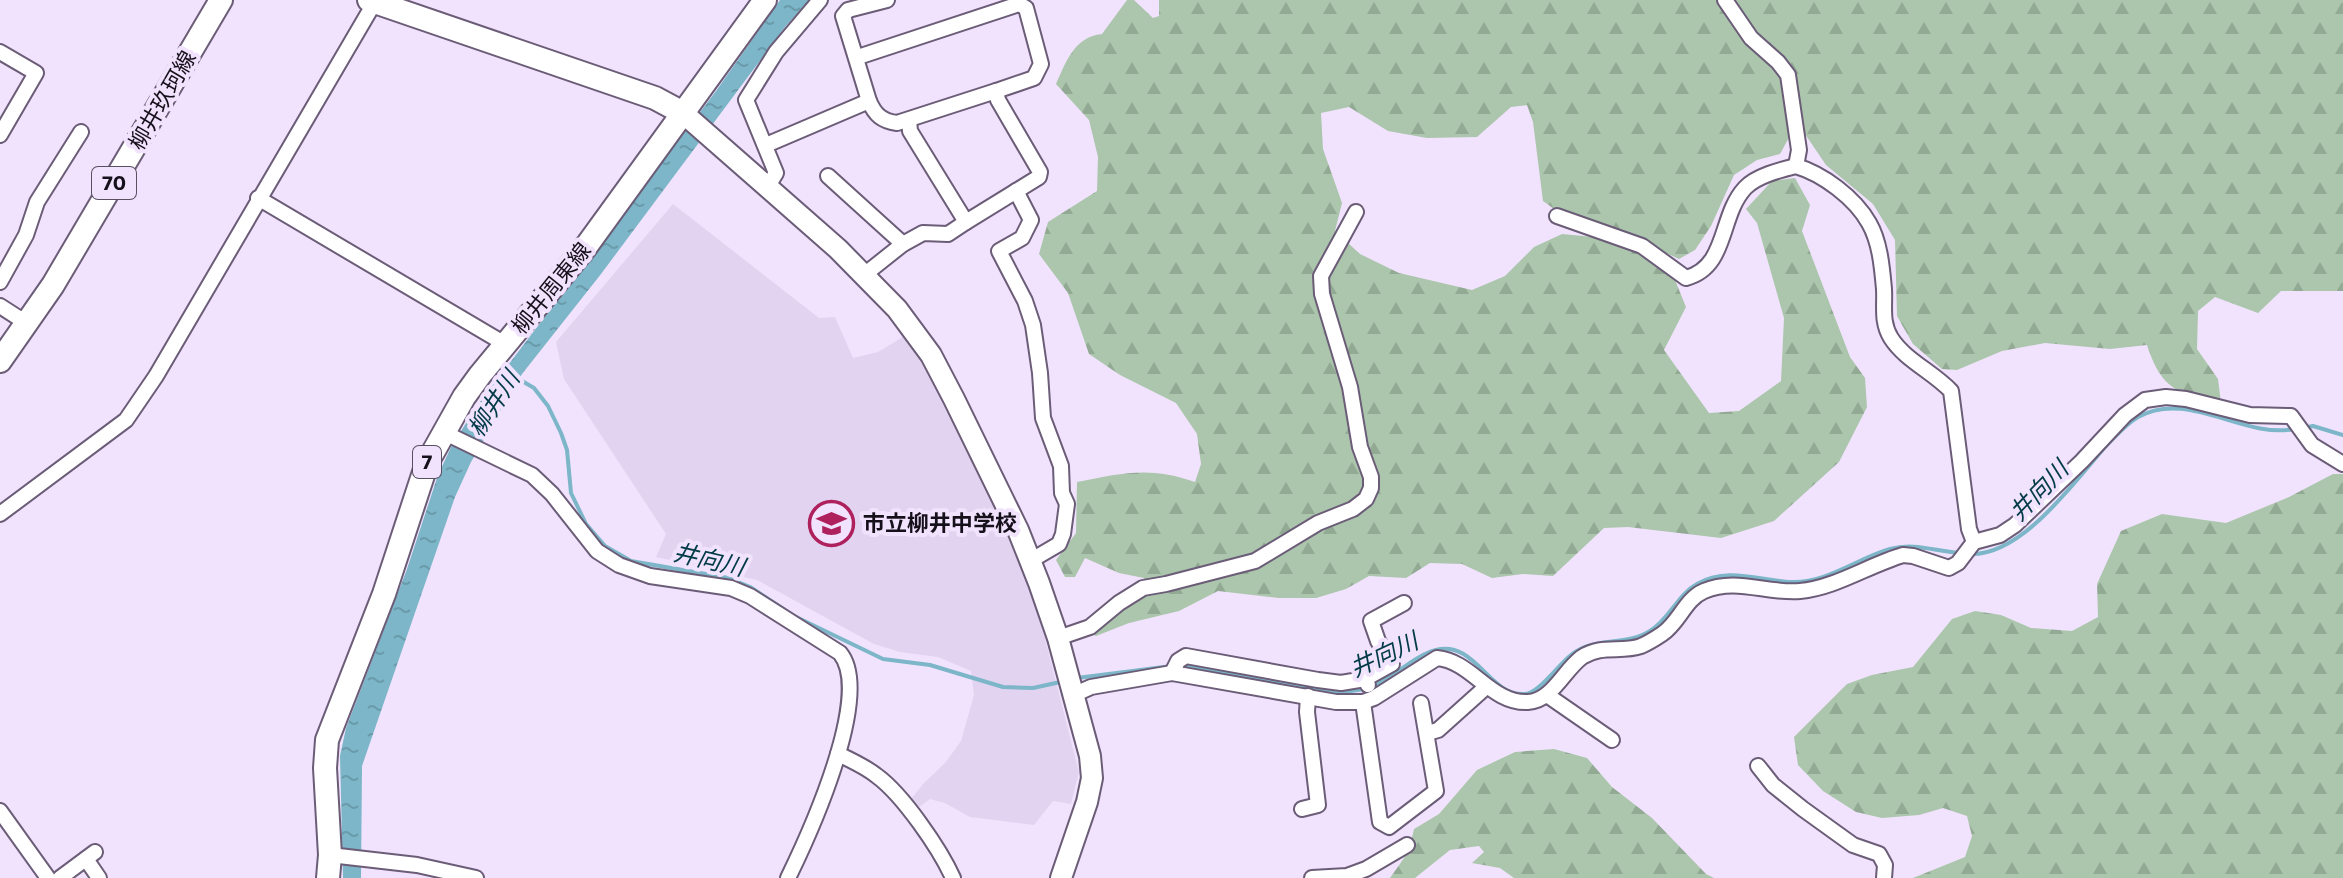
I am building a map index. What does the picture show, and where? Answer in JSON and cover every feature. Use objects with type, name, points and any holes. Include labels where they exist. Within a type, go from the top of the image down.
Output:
[{"type":"main road","name":"柳井玖珂線","points":[[0,361],[28,324],[221,0]]},
{"type":"main road","name":"柳井周東線","points":[[328,878],[335,855],[325,768],[327,740],[384,594],[418,485],[464,397],[688,116],[765,0]]},
{"type":"main road","points":[[373,1],[655,98],[688,116]]},
{"type":"street","points":[[768,186],[776,173],[746,100],[776,52],[820,0]]},
{"type":"street","points":[[858,57],[1019,4],[1026,8],[1041,64],[1034,78],[909,120],[897,123],[884,121],[873,111],[869,101],[843,16],[848,10],[887,0]]},
{"type":"street","points":[[1725,0],[1751,38],[1788,75],[1799,150],[1796,166]]},
{"type":"street","points":[[0,514],[126,420],[156,376],[373,1]]},
{"type":"street","points":[[0,52],[36,73],[0,135]]},
{"type":"street","points":[[864,275],[903,244],[923,233],[948,234],[1039,177],[1040,172],[998,100],[996,91]]},
{"type":"street","points":[[766,145],[869,101]]},
{"type":"street","points":[[688,116],[768,186],[897,309],[931,355],[999,491],[1030,561],[1058,638],[1090,756],[1092,778],[1087,802],[1061,878]]},
{"type":"street","points":[[909,120],[910,131],[966,222]]},
{"type":"street","points":[[0,282],[26,235],[37,202],[81,132]]},
{"type":"street","points":[[1073,695],[1091,687],[1174,668],[1336,702],[1368,691],[1437,658],[1448,659],[1467,669],[1486,687],[1517,702],[1532,702],[1547,695],[1580,658],[1594,650],[1640,646],[1665,632],[1702,591],[1742,584],[1802,591],[1903,555],[1949,568],[1958,563],[1970,545],[1951,391],[1910,358],[1891,338],[1883,314],[1885,294],[1877,243],[1869,222],[1832,185],[1796,166],[1752,183],[1744,189],[1711,264],[1701,274],[1686,278],[1642,246],[1557,216]]},
{"type":"street","points":[[828,176],[903,244]]},
{"type":"street","points":[[1016,191],[1031,220],[1022,238],[999,251],[1025,301],[1033,325],[1043,418],[1061,466],[1062,493],[1067,504],[1059,544],[1030,561]]},
{"type":"street","points":[[258,198],[505,344]]},
{"type":"street","points":[[1058,638],[1090,627],[1143,588],[1255,561],[1318,523],[1353,509],[1366,499],[1371,488],[1371,477],[1360,447],[1350,387],[1322,294],[1321,276],[1356,212]]},
{"type":"street","points":[[0,306],[28,324]]},
{"type":"street","points":[[1970,545],[2000,535],[2015,525],[2125,415],[2145,400],[2166,397],[2186,399],[2250,415],[2291,416],[2312,445],[2343,464]]},
{"type":"street","points":[[446,433],[532,475],[552,494],[597,551],[619,565],[650,576],[731,588],[750,596],[840,653],[846,660],[849,696],[847,723],[809,834],[788,878]]},
{"type":"street","points":[[1404,603],[1371,621],[1378,641],[1392,664],[1368,691],[1380,822],[1389,827],[1436,791],[1421,703]]},
{"type":"street","points":[[1174,668],[1186,656],[1341,683],[1368,691]]},
{"type":"street","points":[[1428,733],[1438,730],[1486,687]]},
{"type":"street","points":[[1547,695],[1612,740]]},
{"type":"street","points":[[1302,809],[1318,805],[1307,712],[1308,696]]},
{"type":"street","points":[[838,754],[877,775],[886,784],[932,840],[953,878]]},
{"type":"street","points":[[1758,766],[1773,785],[1803,809],[1853,845],[1879,854],[1885,865],[1884,878]]},
{"type":"street","points":[[0,811],[48,878]]},
{"type":"street","points":[[1312,878],[1347,876],[1366,869],[1407,845]]},
{"type":"street","points":[[60,878],[90,855],[99,878]]},
{"type":"street","points":[[335,855],[444,869],[476,878]]},
{"type":"shaded area","name":"市立柳井中学校","points":[[673,204],[819,318],[835,317],[853,358],[878,352],[906,335],[936,384],[1031,584],[1079,772],[1071,804],[1053,801],[1034,825],[970,817],[945,803],[930,799],[919,807],[911,799],[961,741],[974,695],[971,671],[938,657],[900,652],[874,644],[757,580],[656,557],[666,534],[564,379],[556,342]]},
{"type":"green space","points":[[1127,0],[1134,0],[1153,18],[1159,16],[1159,0],[2343,0],[2343,291],[2281,291],[2258,313],[2215,297],[2198,311],[2197,349],[2218,379],[2221,403],[2182,392],[2165,381],[2147,345],[2110,349],[2045,343],[2002,351],[1957,370],[1942,369],[1913,344],[1897,316],[1895,240],[1873,204],[1826,165],[1805,134],[1792,132],[1780,154],[1757,160],[1734,175],[1711,226],[1695,250],[1679,259],[1610,227],[1561,214],[1543,201],[1533,122],[1527,105],[1511,107],[1477,137],[1427,138],[1388,131],[1349,107],[1321,113],[1323,149],[1342,203],[1335,231],[1360,254],[1399,273],[1472,290],[1505,276],[1534,247],[1562,234],[1614,239],[1642,250],[1675,280],[1686,307],[1664,350],[1709,413],[1739,411],[1781,381],[1784,318],[1757,223],[1746,209],[1772,181],[1795,178],[1810,205],[1802,231],[1850,357],[1865,378],[1867,407],[1839,462],[1774,521],[1721,538],[1628,527],[1604,528],[1553,576],[1523,574],[1492,578],[1462,564],[1430,563],[1406,578],[1369,576],[1346,589],[1316,598],[1279,598],[1218,591],[1179,611],[1129,623],[1096,636],[1088,631],[1128,603],[1149,595],[1144,578],[1119,573],[1085,558],[1075,577],[1065,577],[1056,560],[1076,533],[1077,482],[1150,473],[1195,482],[1201,464],[1197,434],[1176,403],[1120,375],[1089,354],[1068,293],[1039,254],[1048,222],[1097,191],[1098,157],[1089,120],[1056,84],[1072,52],[1084,40],[1102,34]]},
{"type":"green space","points":[[2333,474],[2343,474],[2343,878],[1913,878],[1965,857],[1972,836],[1967,816],[1943,808],[1919,815],[1882,818],[1856,812],[1823,791],[1798,765],[1794,737],[1847,684],[1872,675],[1913,667],[1952,619],[1975,611],[2001,615],[2031,628],[2072,631],[2098,617],[2097,584],[2121,531],[2162,514],[2226,523],[2289,497]]},
{"type":"green space","points":[[1554,749],[1587,758],[1612,787],[1652,818],[1706,874],[1714,878],[1514,878],[1500,868],[1472,863],[1484,852],[1479,846],[1450,850],[1415,878],[1390,878],[1409,851],[1414,829],[1439,814],[1477,770],[1515,752]]},
{"type":"water","name":"柳井川","points":[[780,0],[809,0],[785,27],[601,274],[522,374],[471,462],[455,497],[362,766],[361,878],[343,878],[340,756],[346,728],[407,569],[438,475],[452,445],[477,406],[716,91]]},
{"type":"waterway","name":"井向川","points":[[517,378],[534,388],[548,406],[561,433],[567,450],[571,493],[586,524],[605,546],[631,561],[729,578],[750,587],[794,616],[883,659],[930,665],[1003,687],[1033,688],[1065,681]]},
{"type":"waterway","name":"井向川","points":[[1970,554],[2009,543],[2027,530],[2063,497],[2117,434],[2138,417],[2157,410],[2176,408],[2255,427],[2294,429]]},
{"type":"waterway","name":"井向川","points":[[2303,428],[2313,426],[2343,435]]},
{"type":"waterway","name":"井向川","points":[[1373,686],[1428,653],[1450,649],[1472,660],[1502,687],[1512,693],[1525,694],[1536,689],[1580,649],[1630,639],[1650,631],[1690,589],[1708,579],[1732,575],[1792,582],[1818,579],[1899,547],[1962,553]]},
{"type":"waterway","name":"井向川","points":[[1180,665],[1336,693],[1365,689]]},
{"type":"waterway","name":"井向川","points":[[1077,678],[1172,666]]},
{"type":"place","name":"市立柳井中学校","points":[[832,523]]}]
